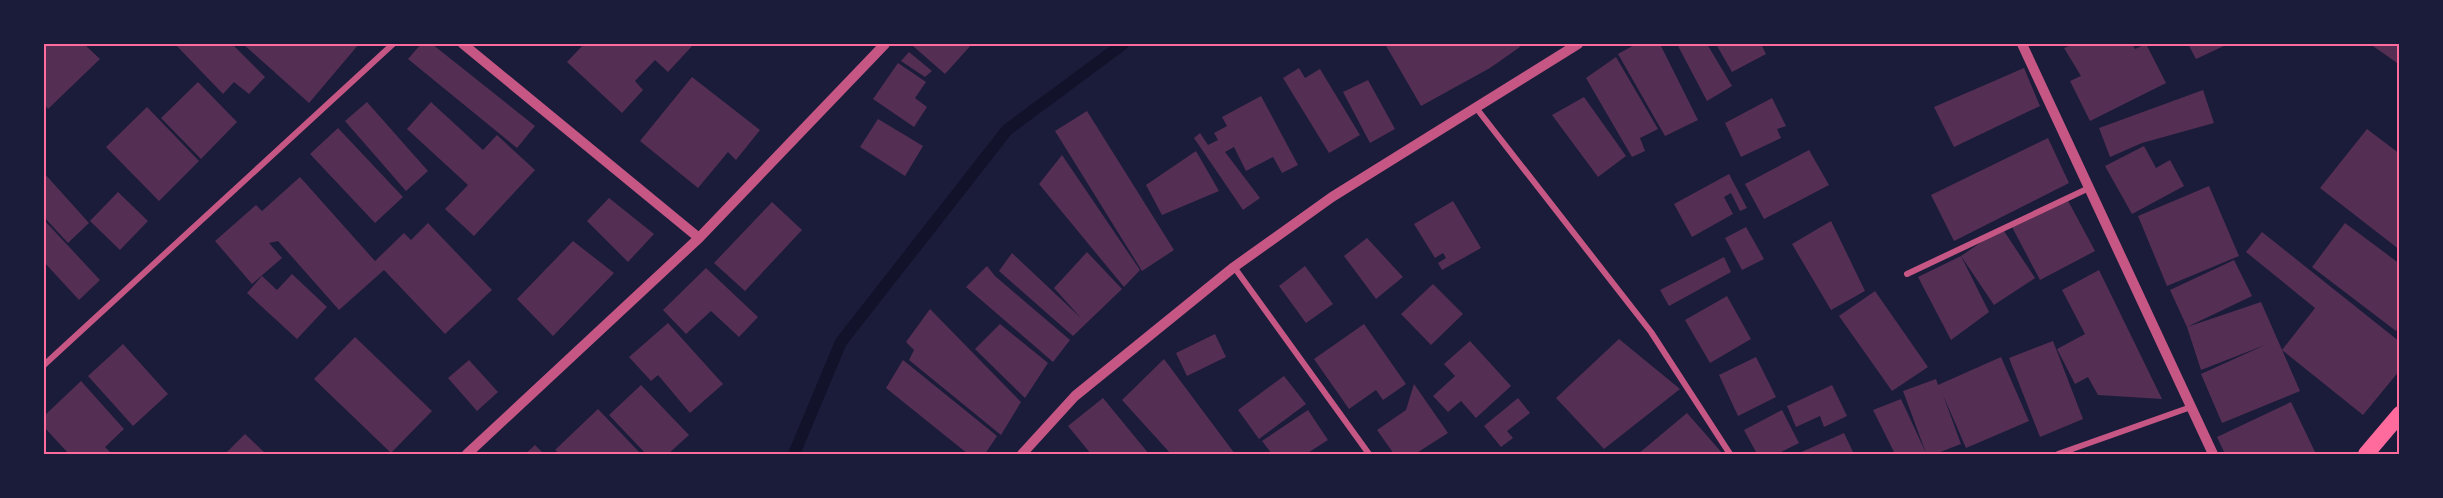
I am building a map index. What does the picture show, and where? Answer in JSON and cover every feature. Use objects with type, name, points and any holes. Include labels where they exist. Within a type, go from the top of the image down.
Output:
[{"type":"highway","points":[[2366,454],[2400,414]]},
{"type":"street","points":[[44,365],[393,44]]},
{"type":"street","points":[[463,44],[699,238]]},
{"type":"street","points":[[467,454],[699,238],[885,44]]},
{"type":"street","points":[[1022,454],[1075,396],[1234,267],[1332,197],[1477,109],[1578,44]]},
{"type":"street","points":[[2022,44],[2213,454]]},
{"type":"street","points":[[1477,109],[1651,332],[1730,454]]},
{"type":"street","points":[[1907,274],[2089,188]]},
{"type":"street","points":[[1234,267],[1369,454]]},
{"type":"street","points":[[2058,454],[2191,407]]},
{"type":"building","points":[[44,44],[84,44],[100,59],[48,109],[44,104]]},
{"type":"building","points":[[175,44],[232,44],[265,77],[249,94],[234,82],[223,94]]},
{"type":"building","points":[[243,44],[359,44],[309,103]]},
{"type":"building","points":[[421,44],[432,44],[535,126],[517,148],[408,59]]},
{"type":"building","points":[[584,44],[694,44],[668,72],[655,60],[635,81],[643,90],[622,113],[567,62]]},
{"type":"building","points":[[914,44],[972,44],[945,74],[913,46]]},
{"type":"building","points":[[1385,44],[1518,44],[1520,47],[1490,68],[1421,106]]},
{"type":"building","points":[[1636,44],[1660,44],[1698,120],[1665,136],[1618,54]]},
{"type":"building","points":[[1677,44],[1707,44],[1732,86],[1707,101]]},
{"type":"building","points":[[1716,44],[1761,44],[1766,54],[1732,72]]},
{"type":"building","points":[[2074,44],[2132,44],[2135,49],[2146,44],[2166,83],[2090,121],[2070,81],[2081,76],[2064,48]]},
{"type":"building","points":[[2188,44],[2228,44],[2196,59]]},
{"type":"building","points":[[2370,44],[2400,44],[2400,65]]},
{"type":"building","points":[[909,52],[932,71],[925,77],[901,61]]},
{"type":"building","points":[[1616,57],[1658,129],[1640,138],[1645,151],[1632,157],[1586,78]]},
{"type":"building","points":[[898,63],[926,82],[915,98],[927,107],[914,127],[873,99]]},
{"type":"building","points":[[1299,68],[1305,78],[1320,69],[1360,135],[1329,153],[1283,78]]},
{"type":"building","points":[[2024,68],[2040,106],[1954,147],[1934,107]]},
{"type":"building","points":[[692,77],[760,130],[736,160],[728,152],[698,188],[640,141]]},
{"type":"building","points":[[1368,80],[1395,129],[1370,143],[1343,92]]},
{"type":"building","points":[[198,82],[237,122],[201,159],[161,118]]},
{"type":"building","points":[[2203,90],[2214,123],[2142,143],[2110,157],[2099,128]]},
{"type":"building","points":[[1261,96],[1298,165],[1282,173],[1273,157],[1246,171],[1234,147],[1225,152],[1260,198],[1243,210],[1194,138],[1200,133],[1208,145],[1218,140],[1214,133],[1227,126],[1222,117]]},
{"type":"building","points":[[1584,97],[1626,156],[1598,177],[1552,115]]},
{"type":"building","points":[[1772,98],[1786,126],[1777,129],[1781,138],[1741,157],[1725,123]]},
{"type":"building","points":[[367,102],[428,171],[406,191],[345,121]]},
{"type":"building","points":[[431,102],[483,150],[497,135],[535,170],[474,236],[445,209],[468,185],[407,129]]},
{"type":"building","points":[[147,107],[199,161],[159,201],[106,147]]},
{"type":"building","points":[[1087,111],[1174,250],[1142,271],[1055,131]]},
{"type":"building","points":[[878,119],[923,146],[905,176],[860,147]]},
{"type":"building","points":[[338,128],[403,197],[375,223],[310,154]]},
{"type":"building","points":[[2367,129],[2400,154],[2400,250],[2320,188]]},
{"type":"building","points":[[2048,138],[2069,183],[1954,241],[1931,195]]},
{"type":"building","points":[[2144,146],[2156,168],[2170,160],[2184,186],[2132,214],[2105,166]]},
{"type":"building","points":[[1809,150],[1829,185],[1764,219],[1745,184]]},
{"type":"building","points":[[1196,151],[1219,191],[1162,215],[1146,185]]},
{"type":"building","points":[[1062,155],[1140,270],[1124,287],[1039,184]]},
{"type":"building","points":[[44,173],[89,223],[68,243],[44,217]]},
{"type":"building","points":[[1729,174],[1747,208],[1740,211],[1731,193],[1724,197],[1733,214],[1692,237],[1674,204]]},
{"type":"building","points":[[300,177],[375,261],[404,233],[411,240],[428,223],[492,290],[445,334],[384,270],[339,310],[278,241],[269,243],[282,258],[252,284],[215,241],[256,205],[262,211]]},
{"type":"building","points":[[2209,186],[2239,256],[2167,286],[2138,216]]},
{"type":"building","points":[[118,192],[148,221],[120,250],[90,221]]},
{"type":"building","points":[[2066,197],[2095,251],[2040,280],[2012,227]]},
{"type":"building","points":[[609,198],[654,234],[628,262],[587,221]]},
{"type":"building","points":[[1453,201],[1481,248],[1442,270],[1438,263],[1446,258],[1443,253],[1435,258],[1414,224]]},
{"type":"building","points":[[772,202],[802,230],[745,291],[714,263]]},
{"type":"building","points":[[44,220],[100,280],[79,300],[44,262]]},
{"type":"building","points":[[1831,221],[1865,291],[1831,310],[1792,244]]},
{"type":"building","points":[[2345,223],[2400,264],[2400,326],[2396,331],[2312,267]]},
{"type":"building","points":[[1746,227],[1764,259],[1742,270],[1725,238]]},
{"type":"building","points":[[2002,228],[2035,278],[1994,305],[1961,256]]},
{"type":"building","points":[[2262,232],[2400,342],[2400,370],[2363,415],[2282,350],[2315,308],[2246,252]]},
{"type":"building","points":[[1367,238],[1403,277],[1376,299],[1344,256]]},
{"type":"building","points":[[573,241],[614,273],[553,336],[517,299]]},
{"type":"building","points":[[1087,252],[1122,289],[1073,336],[999,271],[1012,253],[1081,318],[1054,288]]},
{"type":"building","points":[[1961,256],[1989,312],[1951,340],[1918,277]]},
{"type":"building","points":[[1724,257],[1731,272],[1669,306],[1660,290]]},
{"type":"building","points":[[2234,260],[2252,296],[2187,327],[2170,290]]},
{"type":"building","points":[[987,266],[995,276],[1070,340],[1053,362],[966,287]]},
{"type":"building","points":[[1305,266],[1333,304],[1306,323],[1279,286]]},
{"type":"building","points":[[706,268],[758,317],[739,337],[711,311],[686,334],[663,310]]},
{"type":"building","points":[[2099,270],[2162,399],[2098,395],[2088,377],[2075,384],[2057,349],[2085,334],[2062,290]]},
{"type":"building","points":[[292,274],[327,307],[297,339],[247,293],[262,276],[277,290]]},
{"type":"building","points":[[1433,284],[1463,314],[1431,345],[1401,314]]},
{"type":"building","points":[[1875,291],[1928,367],[1892,391],[1839,316]]},
{"type":"building","points":[[1727,296],[1751,339],[1710,363],[1685,320]]},
{"type":"building","points":[[2261,302],[2300,391],[2222,423],[2201,374],[2265,345],[2201,370],[2187,327]]},
{"type":"building","points":[[930,309],[1021,402],[1001,435],[909,360],[914,350],[906,342]]},
{"type":"building","points":[[668,323],[723,384],[690,413],[658,375],[651,381],[629,357]]},
{"type":"building","points":[[1000,324],[1048,363],[1025,398],[975,349]]},
{"type":"building","points":[[1364,324],[1406,384],[1383,400],[1376,390],[1349,409],[1314,359]]},
{"type":"building","points":[[1215,334],[1226,357],[1187,376],[1176,353]]},
{"type":"building","points":[[355,337],[432,411],[391,453],[314,379]]},
{"type":"building","points":[[1619,339],[1680,389],[1604,449],[1556,398]]},
{"type":"building","points":[[1470,341],[1511,386],[1476,418],[1461,401],[1448,412],[1433,396],[1455,376],[1444,364]]},
{"type":"building","points":[[2053,341],[2083,419],[2040,437],[2009,358]]},
{"type":"building","points":[[123,344],[168,394],[133,426],[88,376]]},
{"type":"building","points":[[1756,357],[1776,397],[1738,416],[1719,375]]},
{"type":"building","points":[[2001,357],[2029,421],[1966,448],[1943,395],[1961,444],[1935,454],[1895,454],[1873,410],[1901,399],[1926,453],[1903,391],[1936,379],[1938,385]]},
{"type":"building","points":[[1164,359],[1235,454],[1171,454],[1122,400]]},
{"type":"building","points":[[469,360],[498,392],[477,411],[448,378]]},
{"type":"building","points":[[903,360],[997,436],[985,454],[968,454],[886,388]]},
{"type":"building","points":[[1284,376],[1306,404],[1259,439],[1238,410]]},
{"type":"building","points":[[81,381],[124,429],[105,447],[112,454],[69,454],[44,427],[44,416]]},
{"type":"building","points":[[1414,384],[1448,433],[1415,454],[1394,454],[1377,430],[1406,410]]},
{"type":"building","points":[[641,385],[689,435],[668,454],[646,454],[609,415]]},
{"type":"building","points":[[1832,385],[1847,416],[1824,427],[1820,416],[1796,427],[1787,406]]},
{"type":"building","points":[[1103,398],[1149,454],[1091,454],[1068,426]]},
{"type":"building","points":[[1518,398],[1530,413],[1507,431],[1513,438],[1501,447],[1484,426]]},
{"type":"building","points":[[2291,402],[2316,454],[2225,454],[2217,437]]},
{"type":"building","points":[[598,409],[641,454],[560,454],[555,450]]},
{"type":"building","points":[[1308,410],[1328,440],[1306,454],[1272,454],[1262,441]]},
{"type":"building","points":[[1782,410],[1799,443],[1777,454],[1757,454],[1744,430]]},
{"type":"building","points":[[1687,413],[1723,454],[1638,454]]},
{"type":"building","points":[[1844,433],[1854,454],[1797,454]]},
{"type":"building","points":[[245,434],[266,454],[226,453]]},
{"type":"building","points":[[535,445],[544,454],[525,454]]},
{"type":"waterway","points":[[794,454],[841,342],[1007,130],[1123,44]]}]
